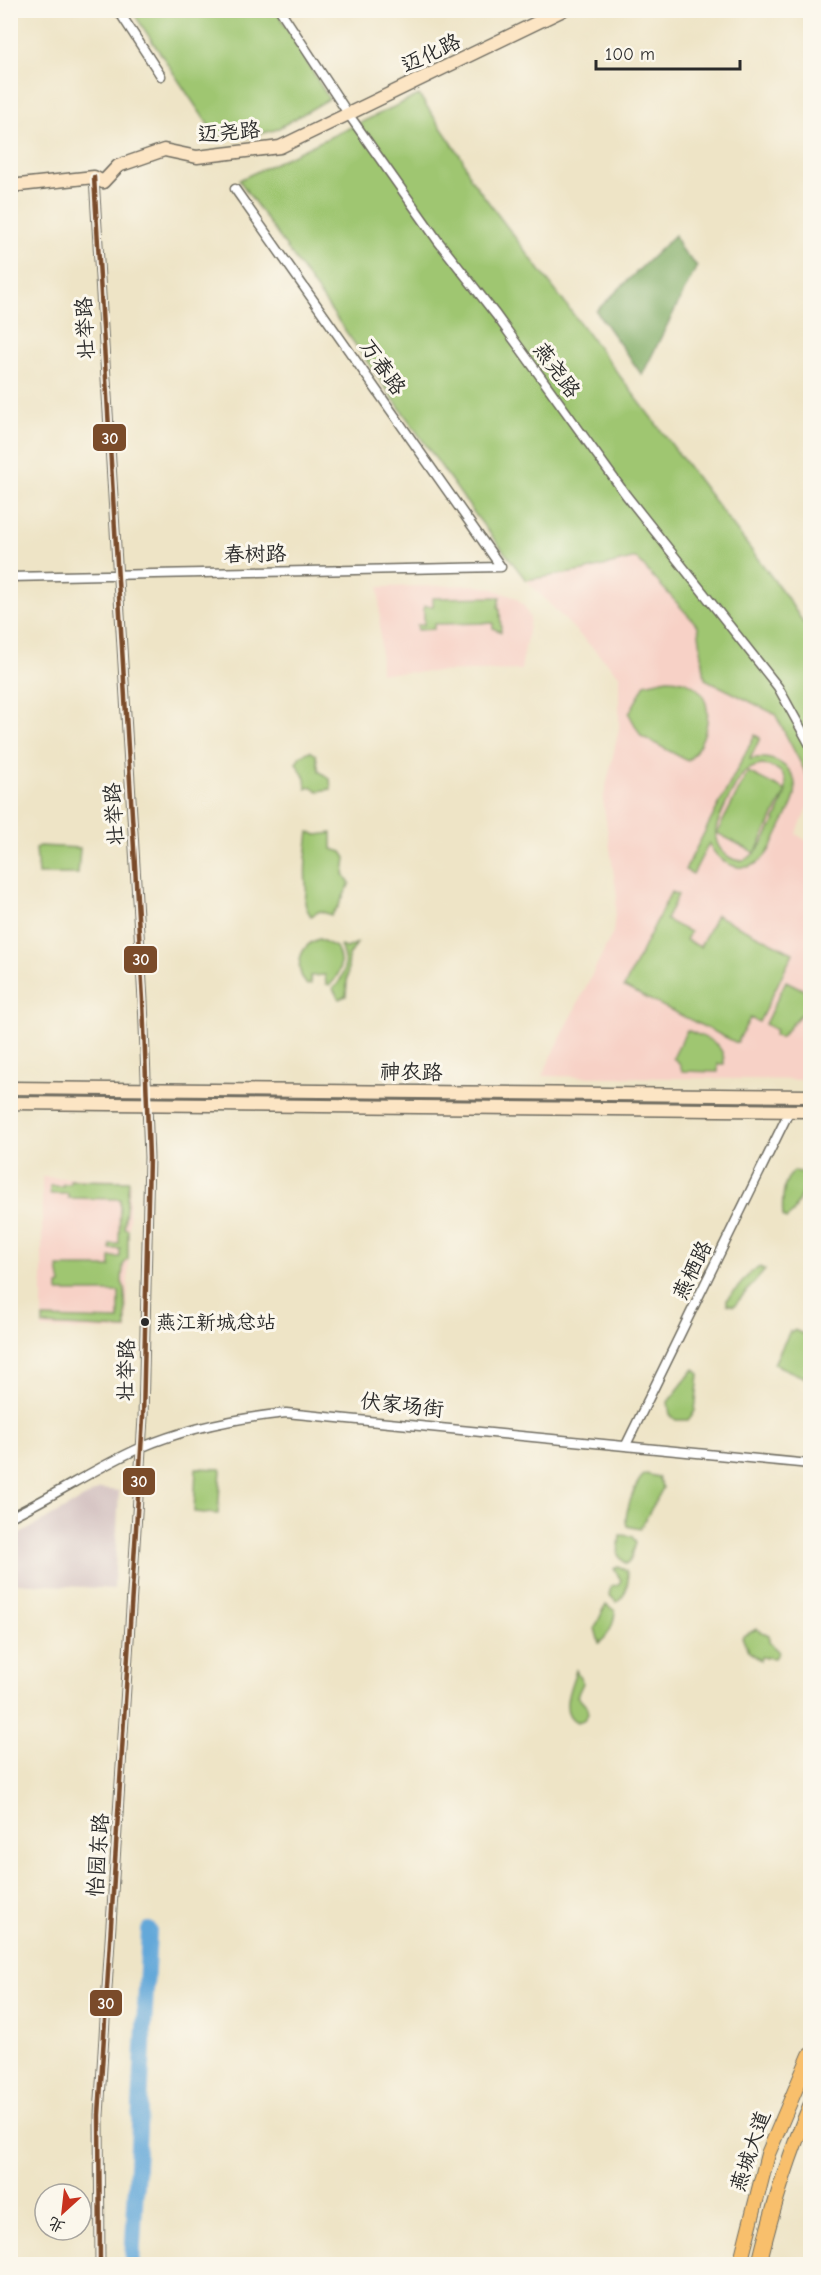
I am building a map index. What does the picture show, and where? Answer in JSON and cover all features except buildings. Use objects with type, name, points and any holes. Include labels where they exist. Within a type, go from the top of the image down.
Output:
[{"type":"main road","name":"燕城大道","points":[[740,2265],[768,2154],[810,2055]]},
{"type":"main road","name":"燕城大道","points":[[759,2265],[771,2214],[807,2122],[810,2106]]},
{"type":"street","points":[[117,10],[161,76]]},
{"type":"street","name":"燕尧路","points":[[280,10],[348,115],[438,241],[496,315],[626,495],[778,687],[810,745]]},
{"type":"street","name":"迈化路","points":[[348,115],[563,10]]},
{"type":"street","name":"迈尧路","points":[[10,186],[94,177],[103,182],[118,166],[164,150],[197,158],[280,147],[348,115]]},
{"type":"street","name":"壮举路","points":[[94,177],[149,1104],[143,1418],[140,1448]]},
{"type":"street","name":"万春路","points":[[235,189],[501,567]]},
{"type":"street","name":"春树路","points":[[10,577],[501,567]]},
{"type":"street","name":"神农路","points":[[10,1088],[810,1096]]},
{"type":"street","name":"神农路","points":[[10,1103],[810,1111]]},
{"type":"street","name":"燕栖路","points":[[626,1445],[790,1110]]},
{"type":"street","name":"伏家场街","points":[[10,1517],[140,1448],[182,1434],[266,1415],[286,1413],[810,1464]]},
{"type":"street","name":"怡园东路","points":[[100,2265],[99,2115],[140,1448]]},
{"type":"shaded area","points":[[636,558],[698,627],[705,679],[775,714],[810,781],[810,803],[796,834],[810,843],[810,1080],[542,1076],[613,932],[617,896],[603,800],[619,729],[619,675],[526,580],[583,571]]},
{"type":"shaded area","points":[[472,585],[491,588],[516,598],[525,607],[530,619],[521,670],[381,673],[379,587]]},
{"type":"shaded area","points":[[42,1177],[130,1180],[127,1331],[42,1329]]},
{"type":"shaded area","points":[[100,1489],[119,1491],[114,1589],[17,1583],[11,1587],[11,1539]]},
{"type":"green space","points":[[132,11],[285,11],[279,15],[329,99],[275,130],[248,137],[215,135]]},
{"type":"green space","points":[[419,95],[462,158],[471,179],[786,596],[810,633],[810,781],[775,714],[705,679],[698,626],[636,558],[583,571],[526,580],[474,513],[239,180]]},
{"type":"green space","points":[[675,235],[680,248],[697,266],[642,375],[596,311]]},
{"type":"green space","points":[[500,597],[498,607],[501,632],[493,628],[493,623],[434,624],[434,629],[418,630],[417,625],[424,625],[424,606],[433,606],[433,598]]},
{"type":"green space","points":[[667,679],[684,681],[696,688],[704,697],[707,722],[697,749],[688,761],[641,736],[629,714],[645,684]]},
{"type":"green space","points":[[755,735],[760,738],[750,759],[767,759],[783,765],[789,770],[795,785],[793,803],[771,847],[757,863],[741,867],[733,866],[719,857],[709,843],[693,874],[685,870]],"holes":[[[762,765],[781,772],[786,787],[774,822],[766,838],[754,853],[739,860],[731,858],[720,849],[716,838],[717,824],[724,808],[745,772]]]},
{"type":"green space","points":[[310,751],[316,755],[319,771],[330,779],[331,789],[318,791],[311,787],[306,789],[305,778],[296,763],[300,756]]},
{"type":"green space","points":[[748,772],[786,791],[755,853],[717,833]]},
{"type":"green space","points":[[309,832],[317,835],[332,833],[332,849],[342,852],[346,858],[344,874],[350,883],[338,907],[331,915],[320,911],[311,916],[305,903]]},
{"type":"green space","points":[[39,846],[80,848],[78,874],[38,874],[36,848]]},
{"type":"green space","points":[[671,892],[678,895],[666,920],[690,932],[686,940],[700,947],[716,915],[793,953],[759,1022],[750,1018],[737,1043],[624,987]]},
{"type":"green space","points":[[319,939],[336,947],[340,957],[339,971],[330,985],[326,984],[325,975],[310,976],[311,984],[307,985],[300,972],[300,959],[306,947]]},
{"type":"green space","points":[[357,943],[349,956],[346,996],[339,999],[333,989],[341,979],[344,969],[344,958],[340,946],[347,948]]},
{"type":"green space","points":[[786,981],[810,993],[810,1009],[800,1015],[780,1038],[774,1035],[776,1030],[765,1024]]},
{"type":"green space","points":[[687,1030],[712,1041],[721,1050],[724,1064],[718,1064],[718,1072],[682,1071],[679,1063],[673,1058]]},
{"type":"green space","points":[[794,1171],[807,1173],[809,1177],[793,1213],[786,1219],[783,1216],[784,1192],[787,1180]]},
{"type":"green space","points":[[70,1180],[129,1181],[124,1228],[128,1229],[128,1259],[123,1265],[122,1282],[125,1289],[126,1329],[43,1325],[43,1318],[119,1320],[119,1292],[58,1292],[58,1286],[61,1285],[58,1267],[110,1267],[110,1257],[120,1257],[120,1249],[110,1249],[110,1244],[119,1244],[120,1199],[68,1198],[68,1194],[50,1194],[50,1186],[70,1184]]},
{"type":"green space","points":[[760,1267],[765,1270],[734,1306],[727,1304],[727,1300],[751,1272]]},
{"type":"green space","points":[[794,1330],[810,1337],[810,1367],[807,1366],[805,1378],[774,1364],[790,1331]]},
{"type":"green space","points":[[694,1369],[699,1374],[695,1411],[688,1420],[676,1420],[670,1415],[668,1402]]},
{"type":"green space","points":[[196,1468],[221,1469],[218,1514],[194,1512]]},
{"type":"green space","points":[[646,1474],[658,1477],[663,1488],[640,1529],[627,1526],[631,1498],[638,1482]]},
{"type":"green space","points":[[620,1535],[632,1536],[636,1543],[630,1561],[626,1564],[618,1555]]},
{"type":"green space","points":[[618,1566],[626,1570],[628,1583],[625,1592],[617,1602],[609,1595],[611,1586],[619,1584],[621,1580],[614,1569]]},
{"type":"green space","points":[[606,1604],[615,1611],[609,1633],[599,1643],[595,1628]]},
{"type":"green space","points":[[756,1629],[769,1635],[769,1642],[779,1652],[775,1658],[761,1657],[760,1660],[748,1651],[742,1637]]},
{"type":"green space","points":[[576,1670],[583,1683],[577,1696],[587,1707],[588,1714],[584,1720],[577,1722],[571,1718],[567,1705]]},
{"type":"waterway","points":[[132,2264],[149,1930]]},
{"type":"transit line","name":"30","points":[[94,177],[143,1000],[149,1157],[143,1418],[99,2115],[100,2264]]},
{"type":"place","name":"燕江新城总站","points":[[145,1322]]}]
